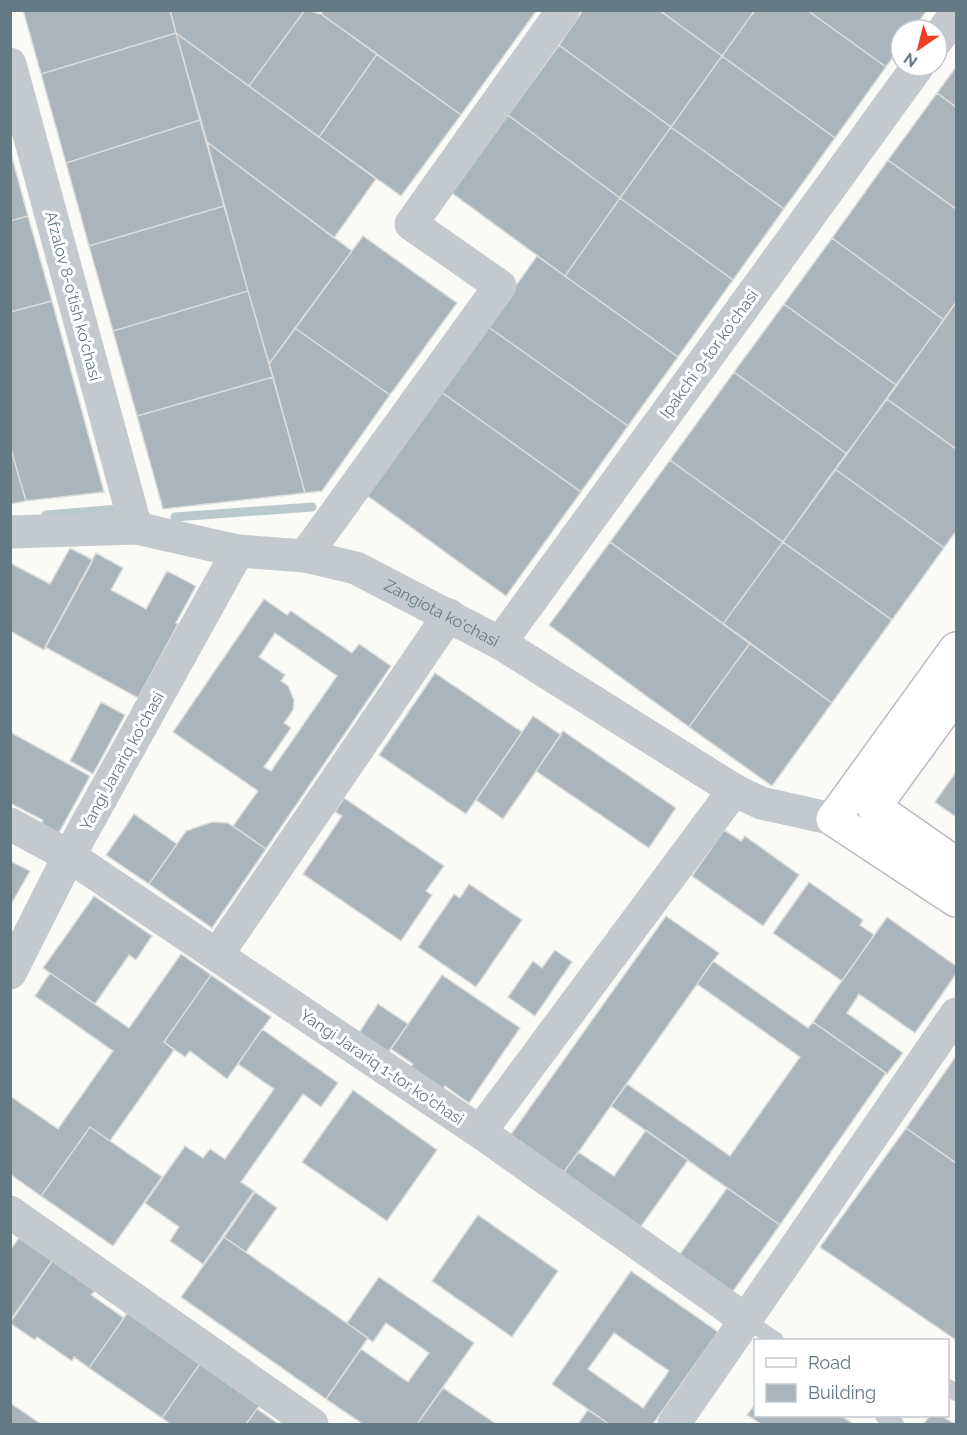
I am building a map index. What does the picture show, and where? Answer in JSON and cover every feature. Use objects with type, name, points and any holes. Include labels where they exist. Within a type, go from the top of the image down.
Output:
[{"type":"main road","points":[[833,819],[957,649]]},
{"type":"main road","points":[[957,694],[874,807],[957,864]]},
{"type":"main road","name":"Zangiota ko'chasi","points":[[833,819],[957,900]]},
{"type":"street","points":[[305,556],[500,286],[411,224],[563,10]]},
{"type":"street","name":"Afzalov 8-o'tish ko'chasi","points":[[10,64],[135,528]]},
{"type":"street","name":"Ipakchi 9-tor ko'chasi","points":[[500,643],[909,78]]},
{"type":"street","name":"Zangiota ko'chasi","points":[[10,532],[135,528],[238,551],[305,556],[356,568],[500,643],[734,790],[761,803],[833,819],[874,807]]},
{"type":"street","name":"Yangi Jarariq ko'chasi","points":[[10,973],[69,856],[238,551]]},
{"type":"street","points":[[217,956],[449,615]]},
{"type":"street","points":[[480,1132],[734,790]]},
{"type":"street","name":"Yangi Jarariq 1-tor ko'chasi","points":[[10,824],[69,856],[480,1132],[746,1320]]},
{"type":"street","points":[[674,1425],[957,1014]]},
{"type":"street","points":[[10,1212],[312,1425]]},
{"type":"lane","points":[[746,1320],[773,1339]]},
{"type":"building","points":[[23,10],[170,10],[176,33],[41,74]]},
{"type":"building","points":[[170,10],[305,10],[249,86],[176,33]]},
{"type":"building","points":[[305,10],[321,14],[377,54],[319,137],[249,86]]},
{"type":"building","points":[[324,10],[537,10],[461,115],[321,14]]},
{"type":"building","points":[[583,10],[659,10],[722,56],[671,127],[559,45]]},
{"type":"building","points":[[659,10],[755,10],[722,56]]},
{"type":"building","points":[[755,10],[807,10],[886,67],[835,138],[722,56]]},
{"type":"building","points":[[807,10],[927,10],[921,18],[889,18],[889,63],[886,67]]},
{"type":"building","points":[[176,33],[200,120],[66,163],[41,74]]},
{"type":"building","points":[[176,33],[376,179],[334,238],[207,142]]},
{"type":"building","points":[[559,45],[671,127],[620,198],[508,115]]},
{"type":"building","points":[[377,54],[461,115],[401,196],[319,137]]},
{"type":"building","points":[[722,56],[835,138],[784,209],[671,127]]},
{"type":"building","points":[[956,67],[956,107],[937,93]]},
{"type":"building","points":[[937,93],[956,107],[956,209],[888,160]]},
{"type":"building","points":[[508,115],[620,198],[565,276],[452,193]]},
{"type":"building","points":[[200,120],[224,206],[89,246],[66,163]]},
{"type":"building","points":[[671,127],[784,209],[733,280],[620,198]]},
{"type":"building","points":[[207,142],[352,251],[269,364],[248,291]]},
{"type":"building","points":[[10,150],[28,216],[10,221]]},
{"type":"building","points":[[888,160],[956,209],[956,302],[944,320],[832,238]]},
{"type":"building","points":[[620,198],[733,280],[678,357],[565,276]]},
{"type":"building","points":[[224,206],[248,291],[113,331],[89,246]]},
{"type":"building","points":[[28,216],[52,301],[10,312],[10,221]]},
{"type":"building","points":[[363,236],[457,303],[390,395],[295,328]]},
{"type":"building","points":[[832,238],[944,320],[896,385],[784,304]]},
{"type":"building","points":[[537,256],[678,357],[628,426],[487,326]]},
{"type":"building","points":[[248,291],[273,377],[137,416],[113,331]]},
{"type":"building","points":[[52,301],[104,492],[26,501],[10,446],[10,312]]},
{"type":"building","points":[[956,302],[956,449],[887,399]]},
{"type":"building","points":[[784,304],[896,385],[847,454],[734,372]]},
{"type":"building","points":[[487,326],[628,426],[581,492],[440,391]]},
{"type":"building","points":[[295,328],[390,395],[322,491],[305,493],[269,364]]},
{"type":"building","points":[[734,372],[847,454],[783,542],[670,460]]},
{"type":"building","points":[[273,377],[305,493],[163,509],[137,416]]},
{"type":"building","points":[[440,391],[581,492],[506,596],[365,494]]},
{"type":"building","points":[[887,399],[956,449],[956,531],[944,548],[835,469]]},
{"type":"building","points":[[10,446],[26,501],[10,504]]},
{"type":"building","points":[[670,460],[783,542],[723,624],[610,542]]},
{"type":"building","points":[[835,469],[944,548],[892,620],[783,542]]},
{"type":"building","points":[[610,542],[750,643],[689,727],[549,625]]},
{"type":"building","points":[[783,542],[892,620],[832,703],[723,624]]},
{"type":"building","points":[[70,548],[93,560],[44,650],[10,631],[10,563],[50,584]]},
{"type":"building","points":[[96,553],[123,568],[111,590],[146,609],[167,571],[196,586],[138,698],[45,647]]},
{"type":"building","points":[[264,599],[287,615],[291,611],[352,653],[359,644],[391,666],[266,849],[233,826],[258,791],[173,732]],"holes":[[[275,633],[337,676],[271,771],[264,767],[291,728],[284,723],[293,710],[294,700],[288,686],[281,681],[285,675],[259,657]]]},
{"type":"building","points":[[750,643],[832,703],[772,786],[689,727]]},
{"type":"building","points":[[435,673],[522,732],[466,814],[379,755]]},
{"type":"building","points":[[101,702],[125,715],[93,774],[70,761]]},
{"type":"building","points":[[533,716],[561,735],[503,819],[476,800]]},
{"type":"building","points":[[563,731],[676,808],[649,848],[536,771]]},
{"type":"building","points":[[10,732],[90,776],[57,836],[40,827],[43,820],[10,803]]},
{"type":"building","points":[[956,772],[956,817],[935,802]]},
{"type":"building","points":[[344,798],[444,866],[426,891],[432,895],[401,941],[303,874],[342,816],[335,812]]},
{"type":"building","points":[[134,814],[177,844],[149,884],[106,855]]},
{"type":"building","points":[[212,822],[228,823],[266,849],[212,928],[149,884],[186,831]]},
{"type":"building","points":[[724,830],[741,841],[745,836],[799,875],[763,926],[692,876]]},
{"type":"building","points":[[10,861],[30,871],[10,906]]},
{"type":"building","points":[[809,882],[863,920],[860,925],[874,935],[842,981],[773,933]]},
{"type":"building","points":[[469,884],[522,920],[476,987],[418,947],[454,894],[460,898]]},
{"type":"building","points":[[94,896],[152,936],[136,960],[129,955],[95,1004],[43,968]]},
{"type":"building","points":[[666,916],[719,953],[560,1178],[507,1140]]},
{"type":"building","points":[[887,917],[956,966],[956,974],[915,1033],[859,994],[847,1013],[903,1053],[887,1074],[813,1022]]},
{"type":"building","points":[[555,950],[572,962],[535,1016],[508,997],[533,961],[542,968]]},
{"type":"building","points":[[181,954],[211,975],[164,1042],[174,1050],[110,1141],[90,1127],[41,1196],[10,1174],[10,1096],[58,1129],[113,1051],[35,996],[50,973],[129,1028]]},
{"type":"building","points":[[713,961],[808,1028],[813,1022],[886,1073],[780,1225],[611,1106],[627,1084],[730,1156],[800,1057],[697,984]]},
{"type":"building","points":[[211,975],[271,1017],[227,1079],[190,1051],[185,1057],[164,1042]]},
{"type":"building","points":[[442,975],[520,1028],[469,1103],[445,1086],[440,1092],[409,1071],[413,1064],[391,1049]]},
{"type":"building","points":[[378,1004],[408,1024],[387,1054],[358,1034]]},
{"type":"building","points":[[262,1029],[338,1083],[321,1107],[303,1094],[241,1182],[254,1191],[203,1264],[170,1241],[179,1227],[145,1203],[185,1146],[203,1158],[210,1149],[225,1159],[274,1089],[238,1064]]},
{"type":"building","points":[[956,1056],[956,1163],[906,1128]]},
{"type":"building","points":[[353,1090],[437,1150],[387,1221],[302,1162]]},
{"type":"building","points":[[90,1127],[162,1177],[113,1246],[41,1196]]},
{"type":"building","points":[[906,1128],[956,1163],[956,1340],[820,1247]]},
{"type":"building","points":[[646,1130],[688,1160],[637,1232],[560,1178],[578,1152],[614,1176]]},
{"type":"building","points":[[727,1188],[780,1225],[731,1294],[678,1257]]},
{"type":"building","points":[[255,1192],[277,1208],[246,1252],[224,1237]]},
{"type":"building","points":[[478,1215],[558,1271],[512,1337],[432,1281]]},
{"type":"building","points":[[224,1237],[368,1338],[326,1399],[181,1297]]},
{"type":"building","points":[[19,1238],[52,1261],[10,1321],[10,1250]]},
{"type":"building","points":[[52,1261],[95,1291],[91,1295],[124,1318],[89,1368],[74,1357],[72,1361],[37,1337],[35,1340],[10,1323]]},
{"type":"building","points":[[631,1271],[718,1332],[653,1424],[609,1424],[552,1384]],"holes":[[[614,1333],[669,1371],[643,1408],[588,1369]]]},
{"type":"building","points":[[379,1277],[474,1343],[417,1424],[363,1424],[326,1399],[361,1349],[408,1382],[429,1353],[386,1323],[373,1342],[347,1323]]},
{"type":"building","points":[[130,1309],[202,1361],[162,1418],[89,1368]]},
{"type":"building","points":[[202,1361],[262,1402],[246,1424],[171,1424],[162,1418]]},
{"type":"building","points":[[443,1388],[496,1424],[417,1424]]},
{"type":"building","points":[[10,1403],[41,1424],[10,1424]]},
{"type":"building","points":[[754,1406],[754,1417],[843,1417],[854,1424],[761,1424],[747,1415]]},
{"type":"building","points":[[257,1409],[279,1424],[246,1424]]},
{"type":"building","points":[[588,1410],[609,1424],[578,1424]]},
{"type":"building","points":[[929,1417],[944,1417],[955,1424],[923,1424]]},
{"type":"waterway","points":[[175,517],[312,507]]},
{"type":"waterway","points":[[46,515],[119,509]]}]
